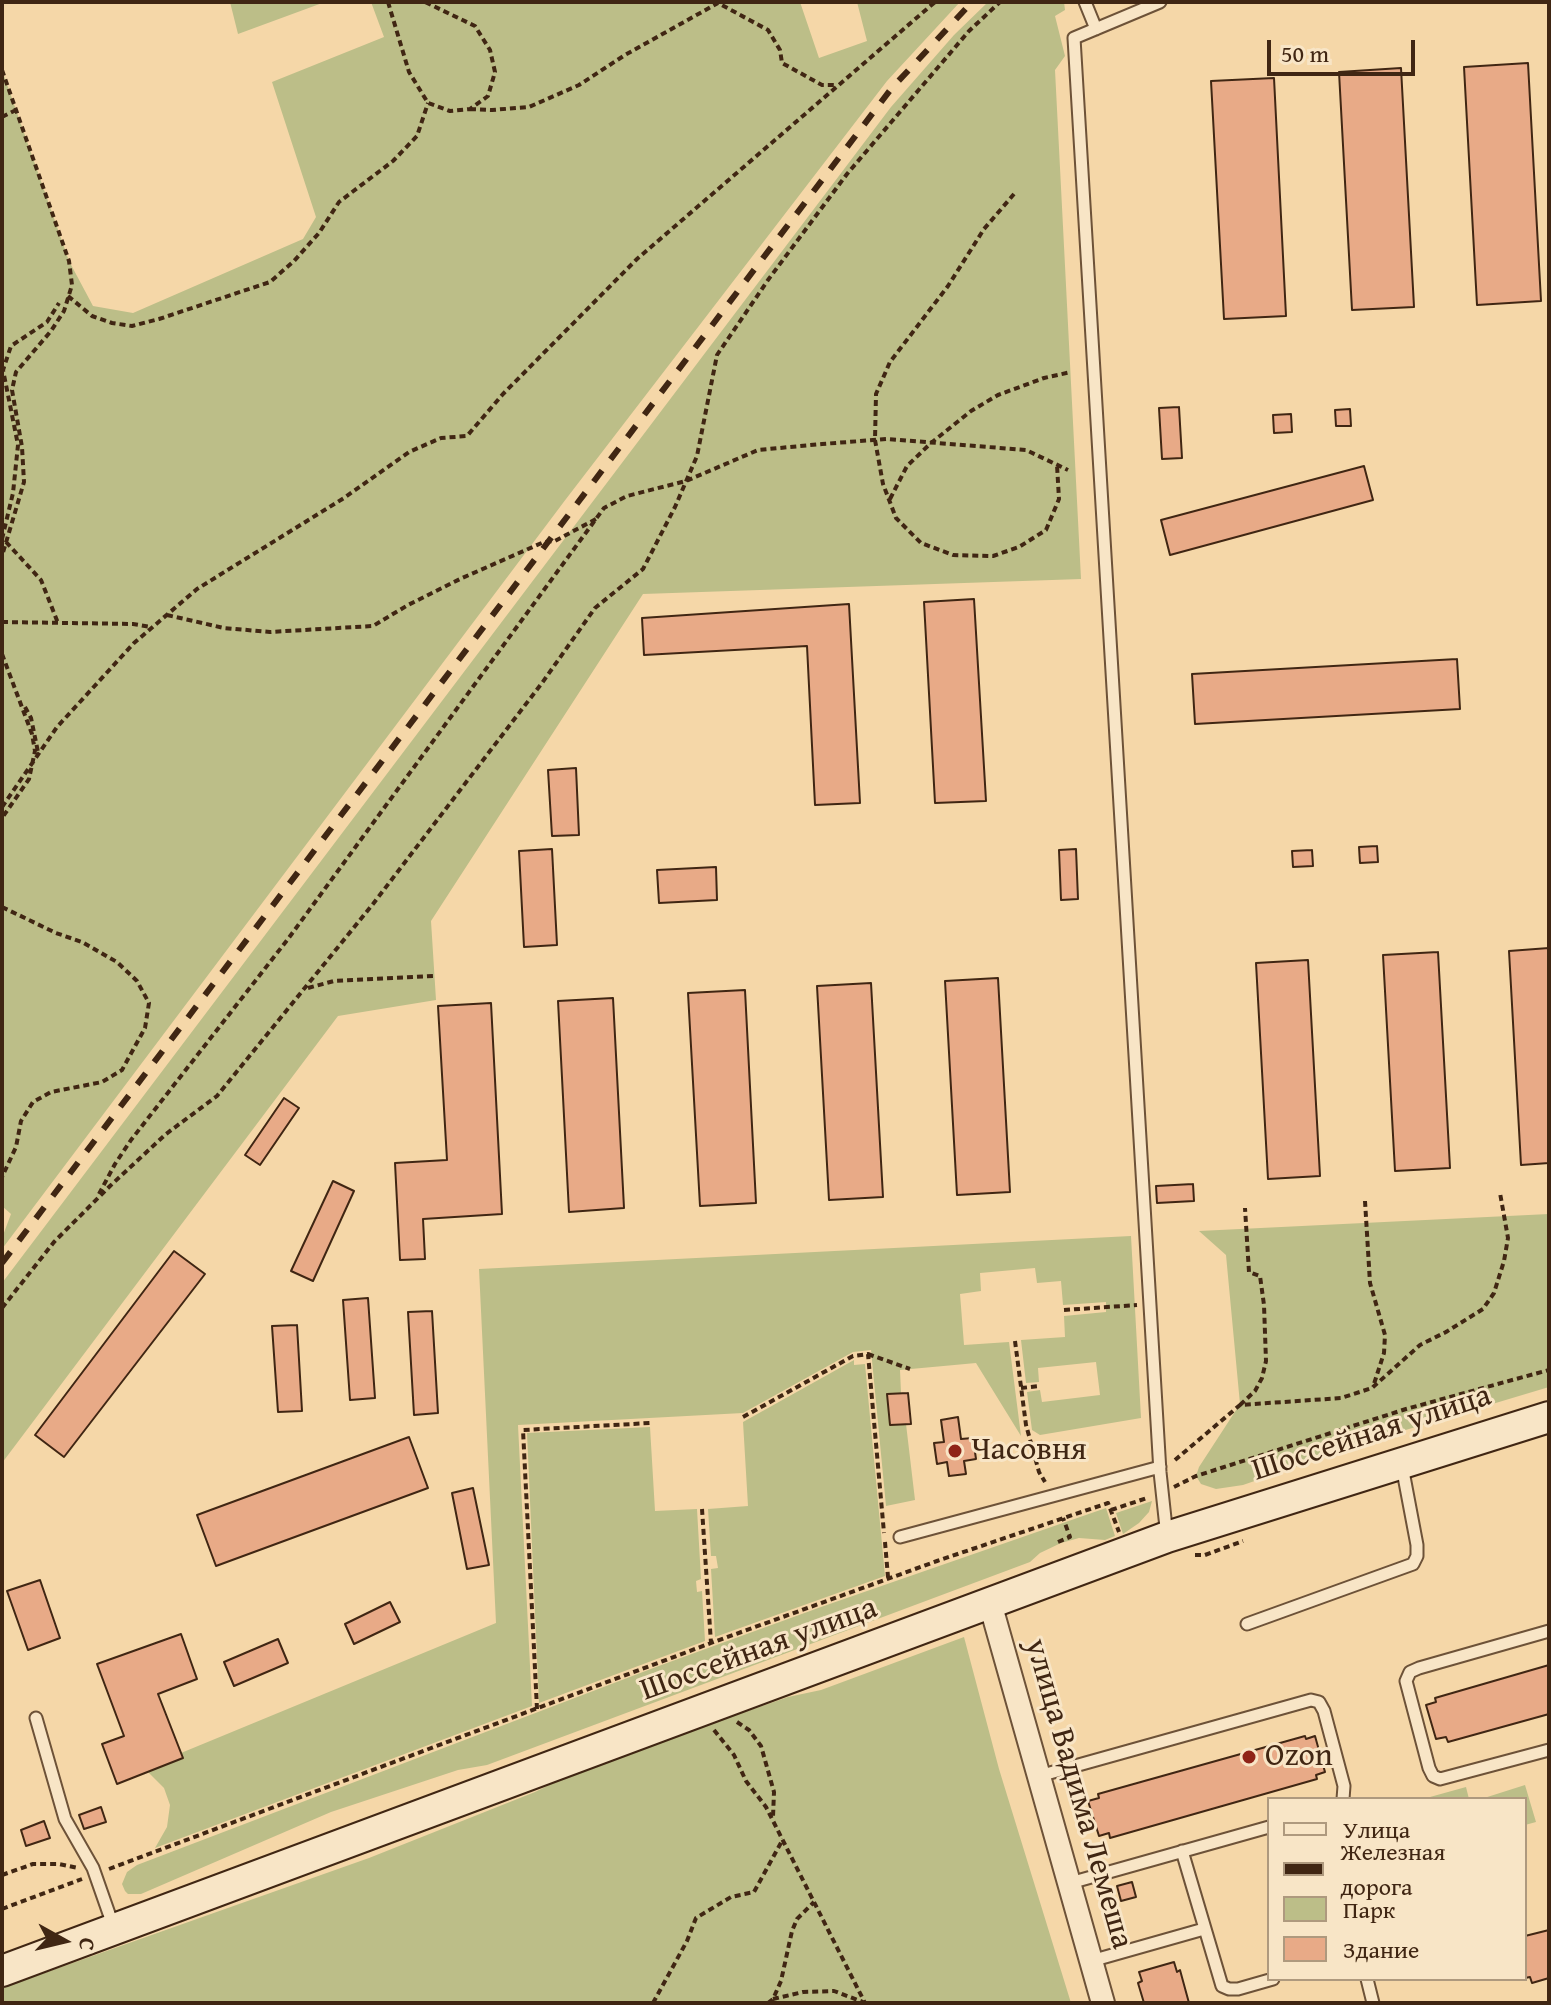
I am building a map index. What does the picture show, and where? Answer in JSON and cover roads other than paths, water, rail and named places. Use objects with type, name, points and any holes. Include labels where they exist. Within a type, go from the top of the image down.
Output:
[{"type":"main road","name":"Шоссейная улица","points":[[2,1971],[1167,1537],[1549,1417]]},
{"type":"street","name":"улица Вадима Лемеша","points":[[990,1603],[1103,2003]]},
{"type":"lane","points":[[1085,2],[1096,29]]},
{"type":"lane","points":[[1160,2],[1074,38],[1160,1470],[1167,1537]]},
{"type":"lane","points":[[1247,1624],[1413,1564],[1417,1545],[1401,1462]]},
{"type":"lane","points":[[900,1537],[1160,1470]]},
{"type":"lane","points":[[1549,1631],[1419,1668],[1410,1672],[1406,1681],[1433,1776],[1440,1779],[1549,1750]]},
{"type":"lane","points":[[1039,1776],[1311,1700],[1319,1702],[1324,1711],[1344,1786],[1343,1797]]},
{"type":"lane","points":[[36,1718],[65,1819],[96,1874],[114,1929]]},
{"type":"lane","points":[[1070,1883],[1267,1828]]},
{"type":"lane","points":[[1182,1851],[1222,1986],[1238,1989],[1267,1981]]},
{"type":"lane","points":[[1091,1961],[1204,1929]]},
{"type":"lane","points":[[1368,1981],[1373,2003]]},
{"type":"railway","points":[[2,1263],[891,89],[972,2]]},
{"type":"place","name":"Часовня","points":[[955,1451]]},
{"type":"place","name":"Ozon","points":[[1249,1757]]}]
